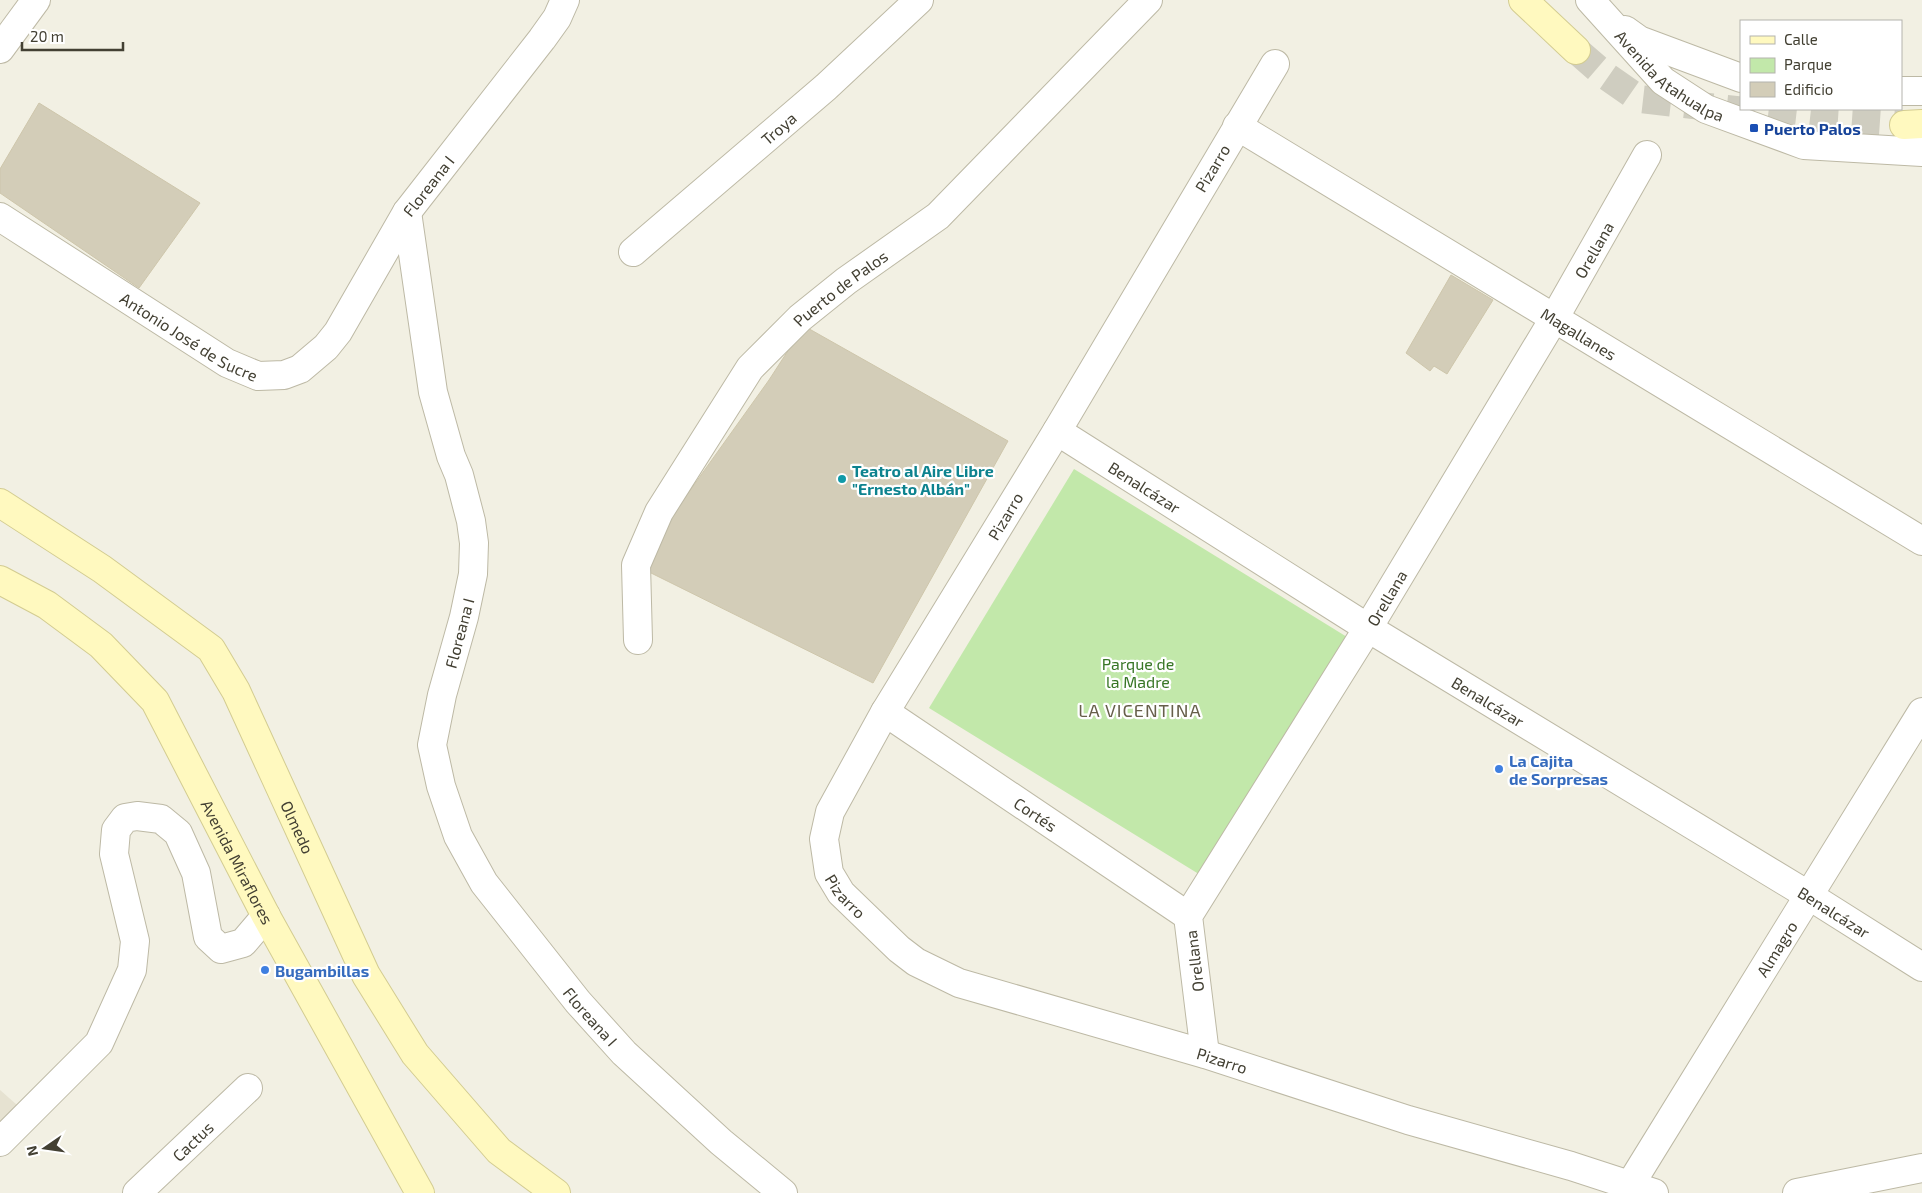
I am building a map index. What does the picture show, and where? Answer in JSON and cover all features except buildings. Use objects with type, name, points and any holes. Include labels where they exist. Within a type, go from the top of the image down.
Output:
[{"type":"main road","points":[[1524,0],[1576,50]]},
{"type":"main road","name":"Olmedo","points":[[0,503],[102,569],[211,649],[236,691],[366,975],[410,1046],[499,1151],[556,1193]]},
{"type":"main road","name":"Avenida Miraflores","points":[[0,580],[47,605],[101,644],[155,701],[266,916],[420,1193]]},
{"type":"main road","points":[[0,600],[47,605]]},
{"type":"street","points":[[0,49],[36,0]]},
{"type":"street","name":"Floreana I","points":[[565,0],[557,18],[542,39],[406,212],[433,392],[451,456],[459,476],[471,521],[474,543],[473,574],[464,617],[442,695],[432,745],[441,786],[458,836],[484,883],[578,1002],[624,1053],[721,1142],[783,1193]]},
{"type":"street","name":"Troya","points":[[633,252],[826,87],[919,0]]},
{"type":"street","name":"Puerto de Palos","points":[[638,640],[636,565],[659,512],[750,368],[806,313],[846,281],[938,216],[1148,0]]},
{"type":"street","name":"Avenida Atahualpa","points":[[1597,8],[1639,40],[1740,78]]},
{"type":"street","name":"Avenida Atahualpa","points":[[1597,8],[1663,81],[1706,109],[1804,145],[1922,152]]},
{"type":"street","name":"Pizarro","points":[[1275,64],[1057,432],[885,712],[830,812],[825,829],[824,845],[829,872],[841,893],[899,949],[936,974],[959,983],[1205,1054],[1408,1120],[1642,1189]]},
{"type":"street","points":[[1902,91],[1922,91]]},
{"type":"street","name":"Magallanes","points":[[1237,126],[1922,541]]},
{"type":"street","name":"Orellana","points":[[1205,1054],[1188,916],[1368,628],[1555,317],[1646,155]]},
{"type":"street","name":"Antonio José de Sucre","points":[[0,217],[227,363],[243,371],[270,377],[300,369],[326,347],[338,332],[406,212]]},
{"type":"street","name":"Benalcázar","points":[[1057,432],[1368,628],[1808,895],[1922,967]]},
{"type":"street","name":"Cortés","points":[[885,712],[1188,916]]},
{"type":"street","name":"Almagro","points":[[1642,1189],[1808,895],[1922,712]]},
{"type":"street","points":[[0,1142],[99,1043],[132,970],[135,941],[114,854],[116,830],[125,818],[137,816],[161,820],[178,833],[196,873],[208,937],[221,949],[243,943],[266,916]]},
{"type":"street","name":"Cactus","points":[[137,1193],[248,1088]]},
{"type":"street","points":[[1797,1193],[1922,1168]]},
{"type":"shaded area","points":[[0,1090],[25,1112],[0,1130]]},
{"type":"green space","name":"Parque de la Madre","points":[[1074,469],[1347,637],[1202,876],[929,708]]},
{"type":"tunnel","points":[[1576,50],[1606,76],[1639,99],[1816,119],[1904,125]]},
{"type":"place","name":"Puerto Palos","points":[[1754,128]]},
{"type":"place","name":"Teatro al Aire Libre \"Ernesto Albán\"","points":[[842,479]]},
{"type":"place","name":"La Cajita de Sorpresas","points":[[1499,769]]},
{"type":"place","name":"Bugambillas","points":[[265,970]]},
{"type":"district","name":"LA VICENTINA","points":[[1140,710]]}]
